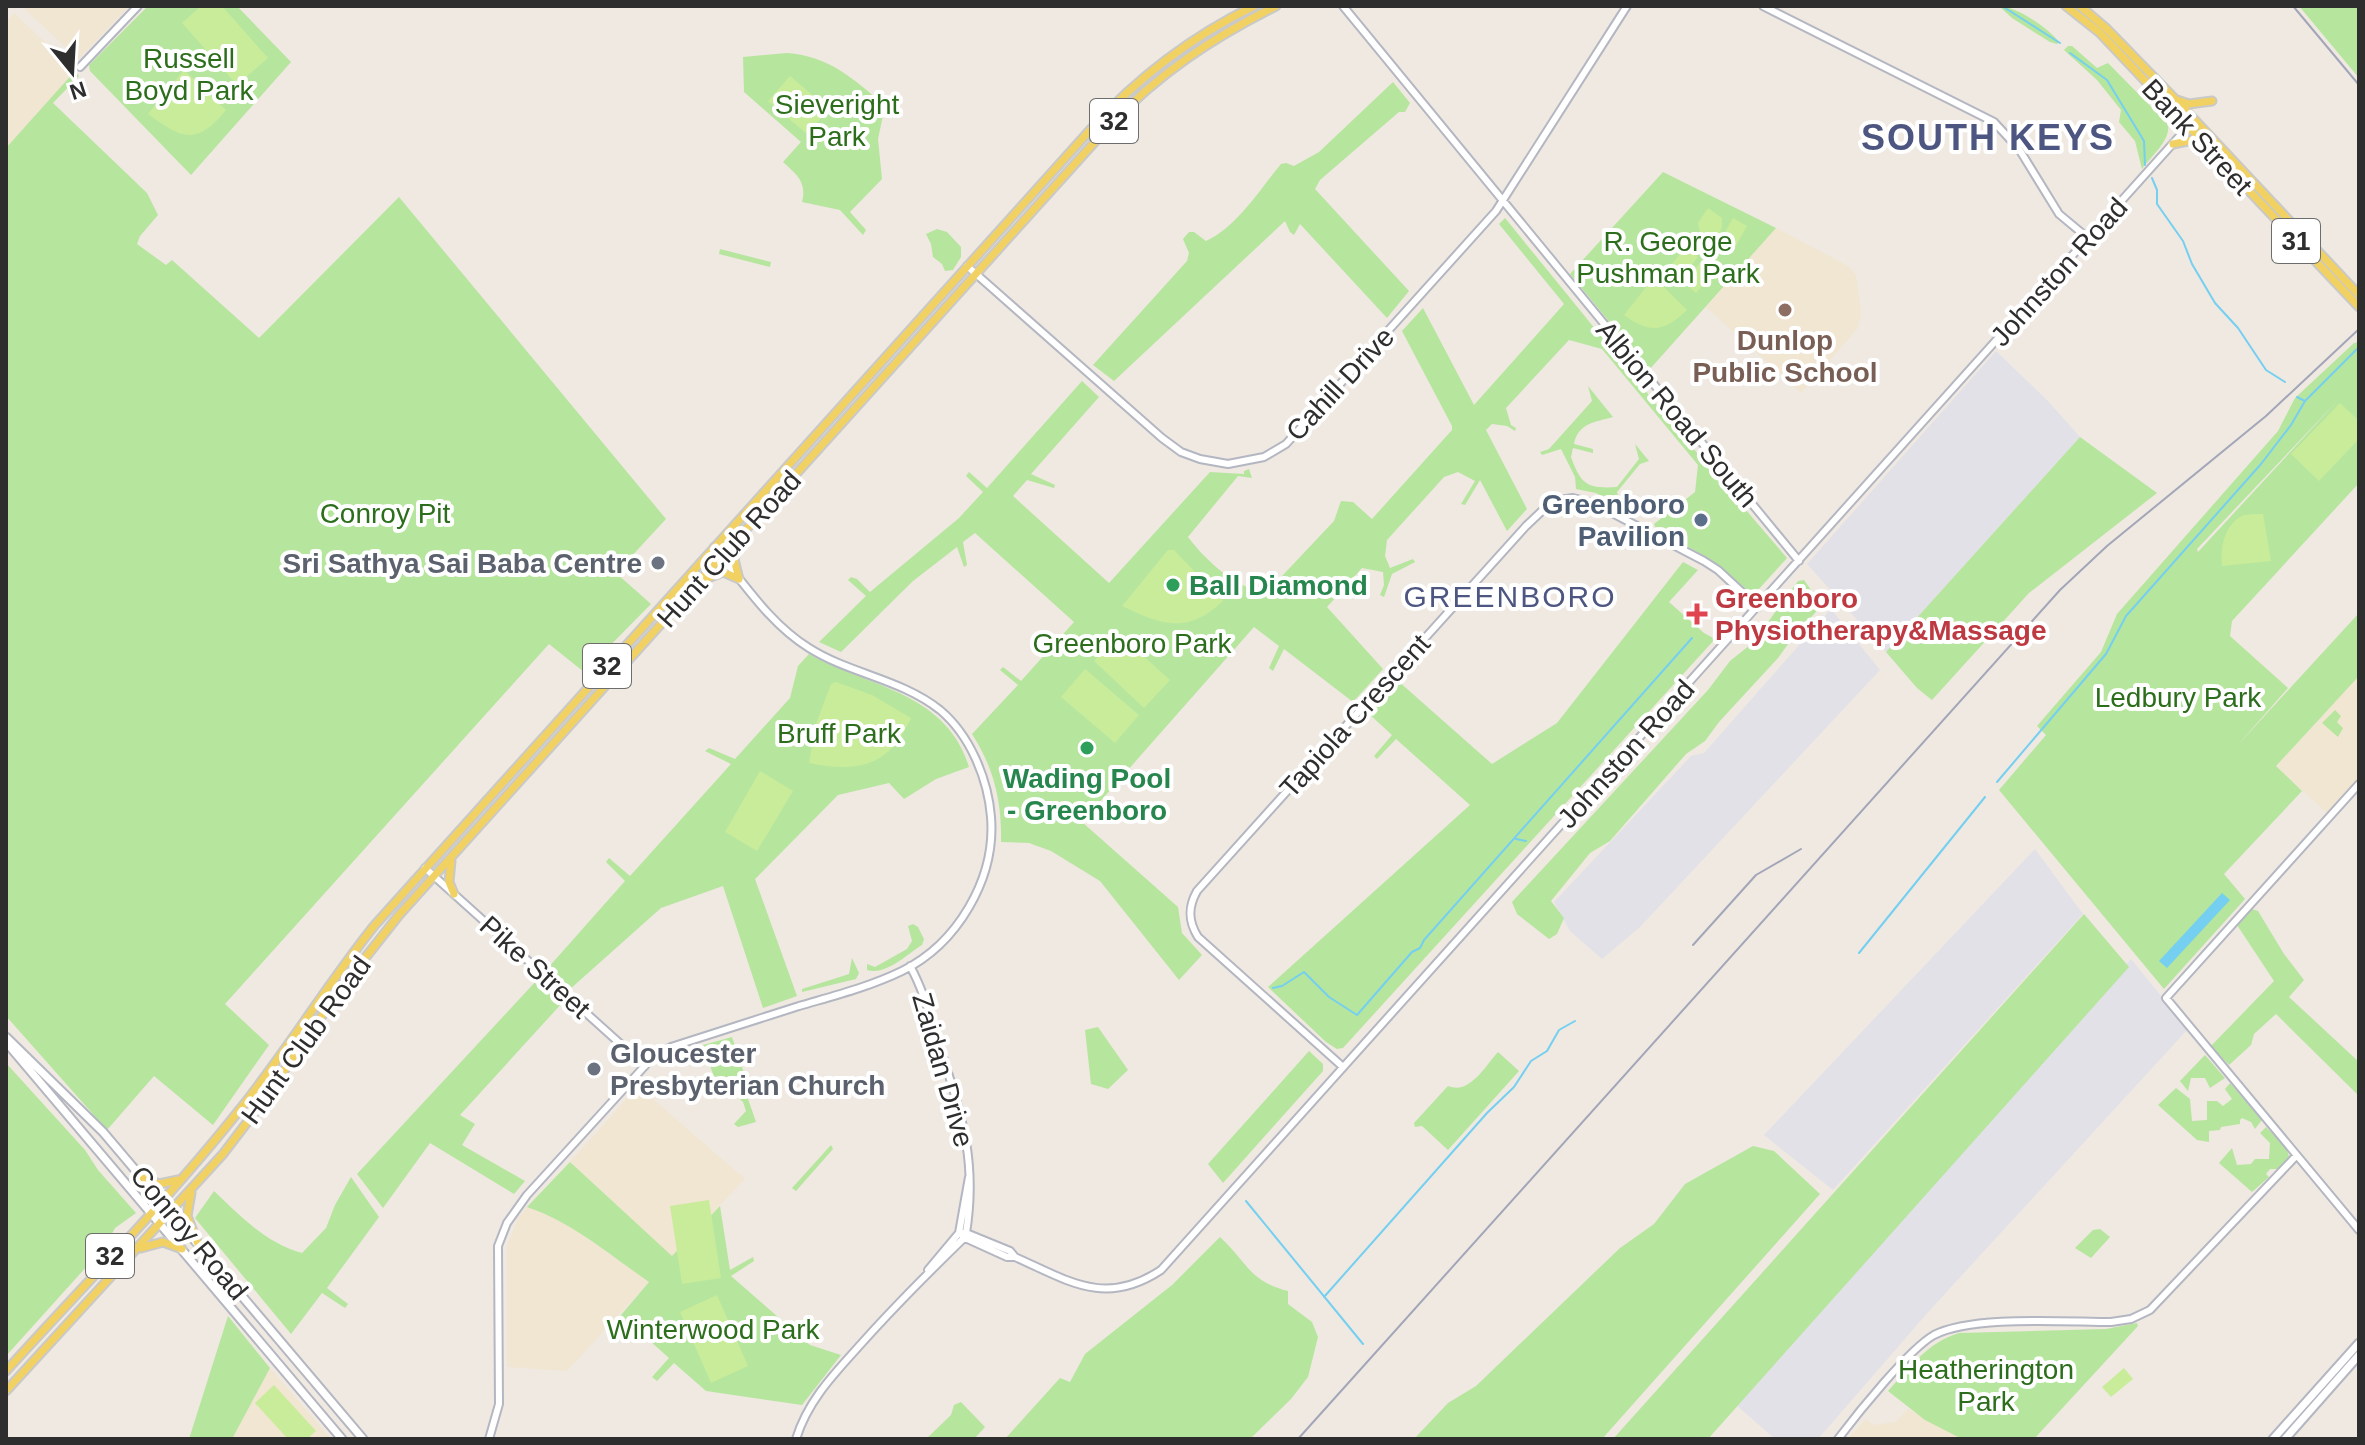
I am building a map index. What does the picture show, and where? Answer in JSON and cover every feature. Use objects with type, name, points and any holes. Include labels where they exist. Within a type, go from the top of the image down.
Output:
[{"type":"main road","name":"Hunt Club Road","points":[[6,1371],[180,1180],[259,1084],[336,974],[374,926],[967,266],[1130,88],[1182,47],[1254,6]]},
{"type":"main road","name":"Hunt Club Road","points":[[6,1391],[172,1212],[249,1122],[373,947],[434,877],[1109,126],[1147,89],[1202,46],[1276,6]]},
{"type":"main road","name":"Bank Street","points":[[2066,6],[2100,33],[2358,306]]},
{"type":"main road","name":"Bank Street","points":[[2080,6],[2107,29],[2175,99],[2359,295]]},
{"type":"main road","points":[[2175,99],[2189,104],[2212,101]]},
{"type":"main road","points":[[2173,144],[2193,140],[2203,144]]},
{"type":"main road","points":[[739,579],[734,556],[745,533]]},
{"type":"main road","points":[[699,583],[723,572],[739,579]]},
{"type":"main road","points":[[452,858],[449,876],[454,894]]},
{"type":"main road","name":"Conroy Road","points":[[6,1040],[92,1121],[363,1439]]},
{"type":"main road","name":"Conroy Road","points":[[6,1040],[342,1439]]},
{"type":"main road","points":[[143,1178],[164,1185],[180,1180]]},
{"type":"main road","points":[[191,1190],[187,1216],[198,1244]]},
{"type":"main road","points":[[136,1251],[159,1241],[182,1249]]},
{"type":"main road","points":[[2273,1439],[2359,1343]]},
{"type":"main road","points":[[2285,1439],[2359,1355]]},
{"type":"street","points":[[80,67],[138,6]]},
{"type":"street","name":"Albion Road South","points":[[1343,6],[1799,561]]},
{"type":"street","name":"Cahill Drive","points":[[967,266],[1181,452],[1228,464],[1252,461],[1286,444],[1475,237],[1503,201],[1627,6]]},
{"type":"street","points":[[1763,6],[1994,122],[2019,149],[2059,214],[2089,239]]},
{"type":"street","name":"Johnston Road","points":[[963,1234],[1010,1251],[1015,1257],[1075,1284],[1097,1290],[1123,1287],[1161,1270],[2194,120]]},
{"type":"street","name":"Tapiola Crescent","points":[[1343,1067],[1198,937],[1190,922],[1189,908],[1197,891],[1528,524],[1559,500],[1573,498],[1593,503],[1718,570],[1758,607]]},
{"type":"street","points":[[489,1439],[499,1404],[498,1254],[507,1223],[527,1195],[652,1058],[671,1047],[853,989],[910,966],[949,935],[968,910],[983,876],[992,825],[986,788],[978,766],[958,731],[939,710],[908,690],[806,646],[772,618],[714,547]]},
{"type":"street","points":[[2359,784],[2166,998],[2359,1230]]},
{"type":"street","name":"Pike Street","points":[[425,868],[645,1066]]},
{"type":"street","name":"Zaidan Drive","points":[[910,966],[922,992],[963,1119],[969,1148],[972,1188],[963,1234]]},
{"type":"street","points":[[1838,1439],[1923,1344],[1944,1331],[1972,1324],[2111,1322],[2131,1319],[2150,1310],[2296,1156]]},
{"type":"street","points":[[796,1439],[808,1409],[821,1390],[963,1234]]},
{"type":"shaded area","points":[[21,6],[129,6],[79,59]]},
{"type":"shaded area","points":[[14,13],[75,71],[6,148],[6,22]]},
{"type":"shaded area","name":"Dunlop Public School","points":[[1776,228],[1848,266],[1856,275],[1861,314],[1858,328],[1801,393],[1706,307]]},
{"type":"shaded area","points":[[1996,351],[2080,437],[1886,652],[1807,564]]},
{"type":"shaded area","points":[[1831,609],[1880,670],[1640,927],[1602,959],[1570,931],[1554,902],[1691,756],[1704,753]]},
{"type":"shaded area","points":[[2359,676],[2359,777],[2327,813],[2276,766]]},
{"type":"shaded area","points":[[2035,849],[2083,914],[1833,1190],[1764,1135]]},
{"type":"shaded area","points":[[2131,959],[2188,1029],[1930,1310],[1818,1439],[1775,1439],[1735,1404]]},
{"type":"shaded area","points":[[638,1086],[745,1179],[672,1256],[570,1162]]},
{"type":"shaded area","points":[[527,1207],[575,1229],[649,1282],[567,1371],[507,1367],[507,1246],[518,1218]]},
{"type":"shaded area","points":[[270,1368],[331,1439],[232,1439]]},
{"type":"shaded area","points":[[1908,1409],[1962,1439],[1847,1439],[1866,1419],[1873,1425],[1896,1422]]},
{"type":"green space","name":"Russell Boyd Park","points":[[148,6],[237,6],[291,62],[191,175],[90,71],[89,65]]},
{"type":"green space","points":[[201,6],[222,6],[268,58],[237,85],[182,23]]},
{"type":"green space","points":[[1999,6],[2032,19],[2059,42],[2050,42]]},
{"type":"green space","points":[[2299,6],[2359,6],[2359,78]]},
{"type":"green space","points":[[2072,46],[2097,68],[2108,63],[2168,124],[2164,142],[2142,169],[2135,141],[2119,122],[2121,110],[2097,80],[2064,50]]},
{"type":"green space","name":"Sieveright Park","points":[[787,53],[816,59],[840,70],[885,106],[878,139],[882,179],[850,212],[866,230],[863,235],[840,210],[802,202],[802,184],[783,162],[801,142],[744,92],[743,57]]},
{"type":"green space","points":[[184,70],[226,110],[206,130],[197,134],[179,133],[148,114]]},
{"type":"green space","name":"Conroy Pit","points":[[75,71],[79,76],[53,103],[147,193],[158,215],[137,244],[166,265],[172,260],[259,338],[399,197],[666,519],[616,573],[651,604],[584,672],[549,644],[225,1004],[269,1045],[213,1125],[154,1076],[107,1130],[6,1016],[6,148]]},
{"type":"green space","points":[[790,76],[829,109],[807,134],[768,101]]},
{"type":"green space","points":[[1393,82],[1410,103],[1405,112],[1399,112],[1320,180],[1315,189],[1409,291],[1387,318],[1300,224],[1294,235],[1285,221],[1114,381],[1093,365],[1187,261],[1189,253],[1183,239],[1189,232],[1206,241],[1228,227],[1281,164],[1294,166],[1319,152]]},
{"type":"green space","name":"R. George Pushman Park","points":[[1663,172],[1776,228],[1649,370],[1570,274]]},
{"type":"green space","points":[[1708,208],[1722,218],[1719,235],[1709,238],[1700,232],[1698,223]]},
{"type":"green space","name":"Greenboro Park","points":[[1505,218],[1674,426],[1787,558],[1758,590],[1751,593],[1710,559],[1656,529],[1654,524],[1695,492],[1698,465],[1602,349],[1569,340],[1506,408],[1515,431],[1507,426],[1492,424],[1486,430],[1527,509],[1507,531],[1480,480],[1465,505],[1461,504],[1475,481],[1458,472],[1444,477],[1387,540],[1385,556],[1390,568],[1413,559],[1415,562],[1392,574],[1384,597],[1380,595],[1384,585],[1383,572],[1362,568],[1327,607],[1383,669],[1353,702],[1284,649],[1273,671],[1269,668],[1279,646],[1254,627],[1082,822],[1178,907],[1182,933],[1202,955],[1179,980],[1100,881],[1051,851],[1029,843],[1001,842],[995,786],[972,734],[1018,685],[1000,670],[1003,667],[1021,681],[1074,622],[975,533],[963,542],[967,565],[964,567],[957,547],[913,581],[841,652],[819,642],[866,596],[848,580],[851,577],[870,592],[959,518],[983,492],[966,476],[969,472],[987,488],[1082,381],[1099,397],[1031,474],[1055,485],[1054,488],[1027,480],[1013,496],[1109,583],[1210,472],[1244,474],[1249,469],[1252,478],[1238,476],[1188,537],[1222,572],[1244,586],[1266,593],[1334,521],[1341,501],[1353,502],[1372,519],[1452,430],[1402,331],[1423,308],[1474,405],[1564,304],[1499,224]]},
{"type":"green space","points":[[1733,218],[1747,226],[1733,251],[1719,243]]},
{"type":"green space","points":[[937,229],[947,232],[961,247],[961,257],[953,270],[945,271],[933,257],[926,234]]},
{"type":"green space","points":[[1697,232],[1721,250],[1712,261],[1688,243]]},
{"type":"green space","points":[[1686,247],[1698,257],[1679,281],[1666,271]]},
{"type":"green space","points":[[720,249],[771,262],[770,267],[719,254]]},
{"type":"green space","points":[[1703,259],[1716,269],[1696,293],[1684,283]]},
{"type":"green space","points":[[1654,277],[1687,310],[1671,323],[1649,328],[1624,315]]},
{"type":"green space","name":"Ledbury Park","points":[[2359,342],[2359,483],[2232,621],[2230,636],[2288,688],[2236,747],[2359,613],[2359,676],[2276,766],[2302,791],[2224,874],[2245,899],[2164,989],[1999,790],[2046,735],[2037,726],[2101,652],[2117,614],[2278,431],[2295,398],[2354,343]],"holes":[[[2340,398],[2198,552],[2197,549]]]},
{"type":"green space","points":[[1588,386],[1613,417],[1588,424],[1576,437],[1574,444],[1593,449],[1593,453],[1573,448],[1571,457],[1582,479],[1592,486],[1617,487],[1639,459],[1635,444],[1649,461],[1640,464],[1617,492],[1621,506],[1596,493],[1576,489],[1575,477],[1561,449],[1542,455],[1540,452],[1549,449],[1592,401]]},
{"type":"green space","points":[[2340,403],[2359,421],[2359,439],[2319,481],[2291,454]]},
{"type":"green space","points":[[2080,437],[2157,493],[2029,593],[1932,700],[1917,688],[1886,652]]},
{"type":"green space","points":[[2263,514],[2271,561],[2222,566],[2223,545],[2231,525],[2242,516]]},
{"type":"green space","name":"Ball Diamond","points":[[1168,550],[1174,550],[1223,601],[1198,619],[1186,623],[1162,622],[1122,606]]},
{"type":"green space","points":[[1683,562],[1698,570],[1669,602],[1715,639],[1343,1048],[1337,1049],[1326,1042],[1268,987],[1470,805],[1396,739],[1377,759],[1374,756],[1392,735],[1368,713],[1397,680],[1492,764],[1557,723]]},
{"type":"green space","points":[[1804,580],[1811,590],[1822,597],[1822,605],[1705,741],[1686,754],[1610,841],[1590,853],[1551,901],[1564,918],[1557,934],[1549,939],[1517,914],[1512,902],[1708,690],[1730,661],[1765,633],[1768,622],[1798,581]]},
{"type":"green space","points":[[1119,634],[1170,680],[1144,708],[1094,661]]},
{"type":"green space","name":"Bruff Park","points":[[809,654],[902,694],[924,707],[942,722],[958,742],[969,767],[936,779],[904,799],[889,783],[838,795],[755,879],[797,996],[763,1008],[723,886],[661,908],[569,990],[547,969],[625,881],[606,862],[609,858],[630,876],[731,764],[705,751],[709,748],[735,759],[790,698],[798,666]]},
{"type":"green space","points":[[1085,669],[1139,715],[1115,743],[1061,697]]},
{"type":"green space","points":[[836,682],[872,695],[911,718],[893,747],[870,763],[843,767],[809,763],[816,724],[831,684]]},
{"type":"green space","points":[[2335,710],[2341,716],[2337,722],[2343,728],[2338,737],[2322,723]]},
{"type":"green space","points":[[760,771],[793,791],[757,851],[725,832]]},
{"type":"green space","points":[[2252,909],[2258,911],[2304,980],[2289,997],[2359,1062],[2359,1096],[2276,1014],[2254,1034],[2251,1045],[2229,1065],[2211,1046],[2274,981],[2237,925]]},
{"type":"green space","points":[[2084,914],[2129,967],[1708,1439],[1613,1439]]},
{"type":"green space","points":[[913,924],[924,939],[922,945],[889,967],[867,970],[867,964],[875,967],[907,949],[912,941],[908,926]]},
{"type":"green space","points":[[852,958],[859,973],[856,979],[802,992],[802,989],[849,974]]},
{"type":"green space","points":[[538,979],[563,1002],[460,1115],[475,1124],[462,1145],[525,1181],[514,1194],[430,1143],[383,1208],[357,1174]]},
{"type":"green space","points":[[1098,1027],[1128,1070],[1108,1089],[1091,1084],[1085,1030]]},
{"type":"green space","points":[[732,1037],[750,1091],[746,1093],[756,1122],[738,1127],[734,1124],[746,1111],[743,1102],[714,1077],[703,1045]]},
{"type":"green space","points":[[1309,1051],[1323,1064],[1323,1071],[1223,1183],[1208,1164]]},
{"type":"green space","points":[[1498,1052],[1519,1071],[1448,1150],[1422,1126],[1415,1127],[1414,1123],[1448,1086],[1456,1088],[1470,1083]]},
{"type":"green space","points":[[2205,1055],[2225,1078],[2210,1088],[2205,1078],[2191,1078],[2188,1091],[2180,1081]]},
{"type":"green space","points":[[6,1063],[85,1150],[98,1170],[136,1213],[115,1228],[106,1245],[6,1356]]},
{"type":"green space","points":[[2230,1083],[2262,1120],[2255,1129],[2251,1122],[2242,1118],[2240,1124],[2209,1131],[2209,1142],[2197,1140],[2158,1105],[2176,1088],[2190,1099],[2192,1121],[2207,1120],[2207,1101],[2217,1101],[2223,1106],[2232,1099],[2225,1089]]},
{"type":"green space","points":[[2266,1127],[2287,1149],[2289,1157],[2278,1169],[2270,1169],[2266,1174],[2269,1177],[2252,1192],[2219,1163],[2232,1148],[2237,1165],[2251,1164],[2255,1159],[2269,1159],[2270,1143],[2260,1133]]},
{"type":"green space","points":[[831,1145],[833,1149],[796,1191],[792,1188]]},
{"type":"green space","points":[[1753,1146],[1774,1151],[1820,1194],[1602,1439],[1414,1439],[1448,1403],[1476,1386],[1620,1248],[1654,1224],[1685,1184]]},
{"type":"green space","name":"Winterwood Park","points":[[570,1162],[672,1256],[720,1206],[730,1270],[753,1257],[754,1261],[731,1276],[810,1345],[841,1355],[802,1405],[706,1391],[674,1363],[657,1381],[652,1377],[669,1358],[621,1315],[649,1282],[575,1230],[527,1207]]},
{"type":"green space","points":[[351,1177],[379,1217],[327,1288],[348,1304],[345,1308],[322,1293],[291,1334],[195,1218],[214,1191],[265,1236],[302,1253],[326,1228]]},
{"type":"green space","points":[[709,1200],[721,1278],[682,1284],[670,1206]]},
{"type":"green space","points":[[2100,1229],[2110,1237],[2091,1258],[2075,1248],[2093,1230]]},
{"type":"green space","points":[[1220,1237],[1257,1276],[1288,1291],[1288,1304],[1312,1322],[1318,1337],[1308,1377],[1291,1399],[1250,1439],[1005,1439],[1060,1378],[1070,1382],[1085,1354],[1172,1285]]},
{"type":"green space","points":[[717,1295],[748,1366],[711,1383],[680,1312]]},
{"type":"green space","points":[[228,1316],[270,1368],[232,1439],[189,1439]]},
{"type":"green space","name":"Heatherington Park","points":[[2137,1323],[2138,1326],[2034,1439],[1962,1439],[1925,1420],[1888,1391],[1928,1349],[1959,1333],[2106,1329]]},
{"type":"green space","points":[[2124,1368],[2133,1379],[2111,1397],[2102,1387]]},
{"type":"green space","points":[[274,1385],[316,1431],[307,1439],[288,1439],[255,1403]]},
{"type":"green space","points":[[961,1402],[985,1427],[974,1439],[926,1439],[951,1415],[954,1405]]},
{"type":"water","points":[[2222,893],[2230,900],[2167,968],[2159,961]]},
{"type":"waterway","points":[[2002,6],[2060,43]]},
{"type":"waterway","points":[[2070,53],[2107,80],[2144,141],[2145,165]]},
{"type":"waterway","points":[[2152,178],[2157,190],[2157,204],[2183,241],[2192,264],[2215,303],[2238,328],[2266,370],[2285,382]]},
{"type":"waterway","points":[[2297,397],[2305,401],[2359,347]]},
{"type":"waterway","points":[[1997,782],[2106,654],[2126,616],[2261,464],[2305,401]]},
{"type":"waterway","points":[[1273,988],[1304,972],[1329,997],[1357,1015],[1412,952],[1420,948],[1692,638]]},
{"type":"waterway","points":[[1859,953],[1985,797]]},
{"type":"waterway","points":[[1516,839],[1526,841]]},
{"type":"waterway","points":[[1324,1297],[1487,1113],[1514,1087],[1531,1061],[1547,1051],[1559,1030],[1575,1021]]},
{"type":"waterway","points":[[1246,1201],[1363,1344]]},
{"type":"tram line","points":[[2293,6],[2359,85]]},
{"type":"railway","points":[[1298,1439],[2060,590],[2107,546],[2266,416],[2359,329]]},
{"type":"railway","points":[[1693,945],[1756,875],[1801,849]]},
{"type":"place","name":"Dunlop Public School","points":[[1785,310]]},
{"type":"place","name":"Greenboro Pavilion","points":[[1701,520]]},
{"type":"place","name":"Sri Sathya Sai Baba Centre","points":[[658,563]]},
{"type":"place","name":"Ball Diamond","points":[[1173,585]]},
{"type":"place","name":"Greenboro Physiotherapy&Massage","points":[[1697,614]]},
{"type":"place","name":"Wading Pool - Greenboro","points":[[1087,748]]},
{"type":"place","name":"Gloucester Presbyterian Church","points":[[594,1069]]},
{"type":"district","name":"SOUTH KEYS","points":[[1988,137]]},
{"type":"district","name":"GREENBORO","points":[[1510,596]]}]
